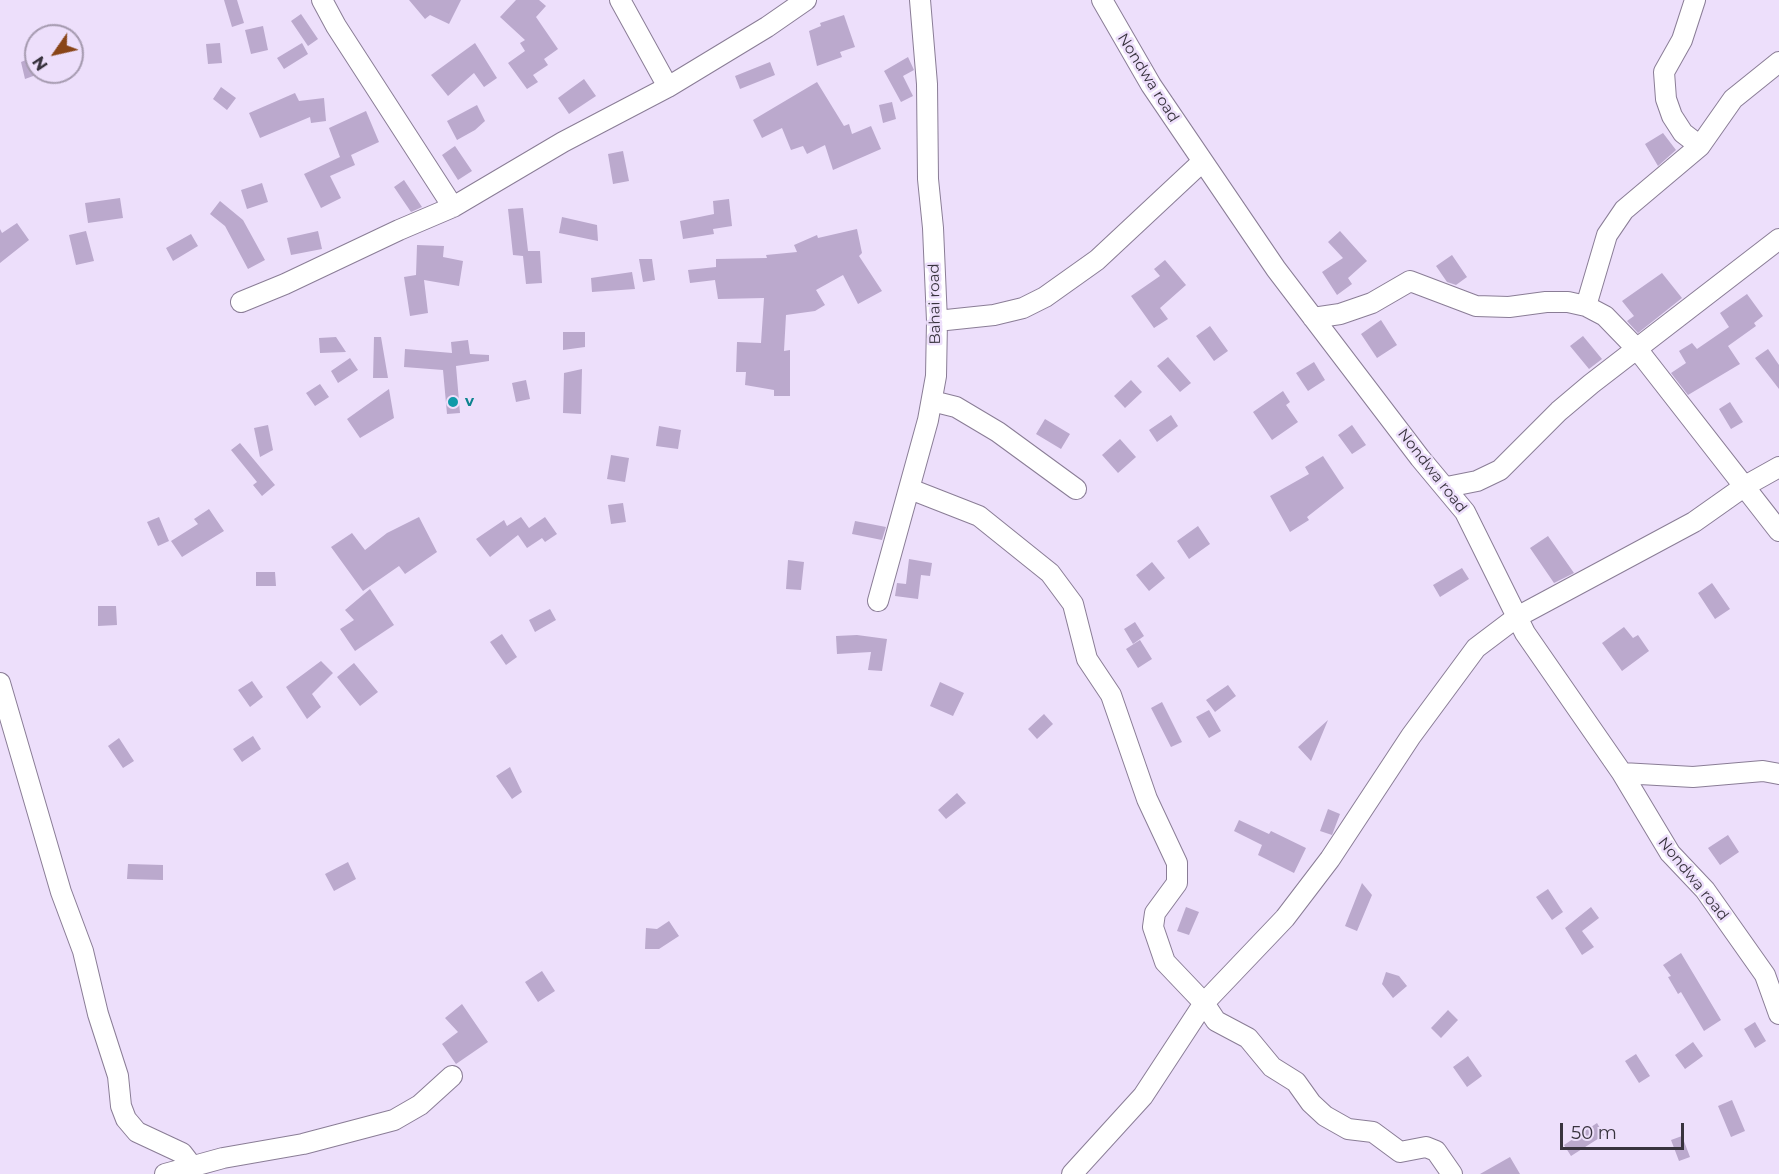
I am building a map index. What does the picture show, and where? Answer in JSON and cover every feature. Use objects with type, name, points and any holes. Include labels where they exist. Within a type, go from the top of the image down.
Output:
[{"type":"street","points":[[322,0],[435,182],[453,207]]},
{"type":"street","points":[[620,0],[668,87]]},
{"type":"street","points":[[241,302],[453,207],[563,142],[668,87],[767,27],[806,0]]},
{"type":"street","name":"Bahai road","points":[[878,600],[910,489],[936,376],[937,321],[933,228],[928,178],[927,84],[920,0]]},
{"type":"street","name":"Nondwa road","points":[[1102,0],[1151,85],[1202,162],[1313,318],[1420,458],[1447,487],[1478,534],[1517,617],[1622,773],[1670,853],[1705,890],[1765,975],[1773,990],[1779,1014]]},
{"type":"street","points":[[1695,0],[1682,40],[1664,72],[1666,99],[1672,116],[1683,133],[1700,147]]},
{"type":"street","points":[[1586,306],[1607,235],[1624,210],[1700,147],[1732,99],[1779,62]]},
{"type":"street","points":[[937,321],[994,315],[1023,308],[1045,297],[1096,260],[1202,162]]},
{"type":"street","points":[[1447,487],[1477,481],[1500,470],[1560,411],[1779,239]]},
{"type":"street","points":[[1313,318],[1366,305],[1410,281],[1476,306],[1509,308],[1546,302],[1568,302],[1586,306],[1605,316],[1636,350],[1779,531]]},
{"type":"street","points":[[932,400],[956,407],[998,432],[1053,475],[1076,489]]},
{"type":"street","points":[[1072,1174],[1143,1096],[1204,1004],[1260,947],[1292,909],[1330,859],[1463,663],[1491,634],[1517,617],[1750,493],[1779,467]]},
{"type":"street","points":[[910,489],[959,506],[979,516],[1050,573],[1073,604],[1087,659],[1111,696],[1147,799],[1178,863],[1177,884],[1155,914],[1153,927],[1158,947],[1174,973],[1204,1004],[1216,1021],[1248,1038],[1272,1067],[1296,1082],[1311,1103],[1331,1120],[1348,1129],[1373,1132],[1400,1152],[1426,1147],[1436,1152],[1452,1174]]},
{"type":"street","points":[[1750,493],[1779,511]]},
{"type":"street","points":[[0,683],[61,892],[83,951],[118,1076],[121,1106],[126,1119],[137,1132],[182,1153],[192,1166]]},
{"type":"street","points":[[1622,773],[1694,777],[1763,771],[1779,774]]},
{"type":"street","points":[[165,1174],[250,1152],[303,1144],[394,1120],[420,1105],[452,1076]]},
{"type":"building","points":[[224,0],[237,0],[244,23],[232,27]]},
{"type":"building","points":[[409,0],[461,0],[449,24],[430,15],[425,19]]},
{"type":"building","points":[[516,0],[539,0],[546,6],[536,17],[558,49],[544,59],[548,65],[533,75],[538,82],[527,89],[508,63],[525,51],[520,43],[525,40],[500,17]]},
{"type":"building","points":[[301,14],[318,39],[308,46],[291,21]]},
{"type":"building","points":[[844,15],[855,47],[840,52],[842,57],[817,66],[809,31],[821,26],[820,23]]},
{"type":"building","points":[[263,26],[268,50],[251,54],[245,30]]},
{"type":"building","points":[[220,43],[222,63],[208,64],[206,44]]},
{"type":"building","points":[[302,43],[308,54],[284,69],[277,58]]},
{"type":"building","points":[[475,43],[497,78],[484,87],[474,73],[448,96],[431,75]]},
{"type":"building","points":[[908,57],[914,70],[903,76],[913,96],[901,102],[884,71]]},
{"type":"building","points":[[770,62],[775,75],[740,89],[735,76]]},
{"type":"building","points":[[584,79],[596,96],[569,114],[558,98]]},
{"type":"building","points":[[817,82],[844,126],[849,124],[852,134],[871,126],[881,149],[833,170],[825,145],[807,154],[803,146],[791,150],[782,128],[762,138],[753,120]]},
{"type":"building","points":[[221,87],[236,98],[227,110],[213,99]]},
{"type":"building","points":[[295,93],[299,101],[324,98],[326,121],[311,123],[310,117],[260,138],[249,113]]},
{"type":"building","points":[[892,102],[896,119],[883,123],[879,105]]},
{"type":"building","points":[[477,105],[485,121],[475,130],[457,140],[447,121]]},
{"type":"building","points":[[366,111],[379,142],[351,155],[355,165],[330,176],[341,198],[321,208],[304,174],[340,157],[329,128]]},
{"type":"building","points":[[1663,133],[1676,150],[1658,166],[1645,144]]},
{"type":"building","points":[[455,146],[472,171],[458,180],[442,155]]},
{"type":"building","points":[[623,151],[629,181],[613,184],[608,154]]},
{"type":"building","points":[[404,180],[422,207],[411,212],[394,187]]},
{"type":"building","points":[[262,183],[268,202],[247,209],[241,190]]},
{"type":"building","points":[[120,198],[123,218],[88,223],[85,203]]},
{"type":"building","points":[[729,199],[732,226],[713,229],[714,234],[683,239],[680,221],[714,214],[713,201]]},
{"type":"building","points":[[220,201],[243,220],[265,260],[248,269],[225,226],[210,214]]},
{"type":"building","points":[[523,208],[528,251],[540,251],[542,283],[526,284],[523,256],[513,255],[508,209]]},
{"type":"building","points":[[562,217],[597,225],[598,241],[559,233]]},
{"type":"building","points":[[17,223],[29,240],[0,263],[0,229],[2,233]]},
{"type":"building","points":[[857,229],[862,253],[859,256],[882,291],[858,304],[843,275],[816,290],[825,305],[815,311],[786,315],[784,351],[790,350],[790,396],[774,396],[774,390],[745,385],[746,372],[736,372],[737,342],[761,343],[764,298],[718,299],[715,280],[690,283],[688,270],[716,267],[716,259],[767,258],[766,255],[797,252],[794,245],[817,235],[818,238]]},
{"type":"building","points":[[86,231],[94,261],[76,265],[69,235]]},
{"type":"building","points":[[318,231],[322,249],[291,255],[287,238]]},
{"type":"building","points":[[1340,231],[1367,261],[1348,278],[1352,284],[1337,295],[1322,272],[1343,258],[1328,242]]},
{"type":"building","points":[[191,234],[198,246],[173,261],[166,248]]},
{"type":"building","points":[[417,245],[444,246],[443,257],[463,261],[459,286],[424,280],[428,313],[410,316],[404,277],[416,275]]},
{"type":"building","points":[[1452,255],[1467,277],[1456,285],[1447,282],[1436,266]]},
{"type":"building","points":[[639,259],[652,259],[655,280],[643,282]]},
{"type":"building","points":[[1165,260],[1186,285],[1160,308],[1168,319],[1154,328],[1131,296],[1160,276],[1154,269]]},
{"type":"building","points":[[632,272],[635,289],[592,292],[591,278]]},
{"type":"building","points":[[1662,273],[1682,298],[1638,333],[1627,321],[1634,316],[1622,301]]},
{"type":"building","points":[[1747,294],[1763,316],[1754,323],[1756,326],[1728,346],[1740,364],[1688,395],[1671,373],[1686,363],[1679,351],[1692,343],[1697,349],[1729,327],[1720,313]]},
{"type":"building","points":[[1381,320],[1397,345],[1377,358],[1361,334]]},
{"type":"building","points":[[1210,326],[1228,351],[1214,361],[1196,336]]},
{"type":"building","points":[[563,332],[585,332],[585,347],[563,350]]},
{"type":"building","points":[[1583,336],[1602,359],[1589,369],[1570,346]]},
{"type":"building","points":[[336,337],[346,352],[320,353],[319,338]]},
{"type":"building","points":[[374,337],[381,337],[388,378],[373,378]]},
{"type":"building","points":[[468,340],[470,354],[489,355],[489,361],[456,366],[460,413],[447,414],[443,370],[404,367],[405,349],[452,353],[451,342]]},
{"type":"building","points":[[1768,349],[1779,365],[1779,389],[1755,358]]},
{"type":"building","points":[[1168,357],[1191,383],[1180,392],[1157,366]]},
{"type":"building","points":[[350,358],[358,370],[338,383],[331,371]]},
{"type":"building","points":[[1314,362],[1325,380],[1308,391],[1296,373]]},
{"type":"building","points":[[582,369],[581,414],[563,413],[564,373]]},
{"type":"building","points":[[526,380],[530,399],[516,402],[512,383]]},
{"type":"building","points":[[1131,380],[1142,392],[1125,408],[1114,396]]},
{"type":"building","points":[[320,384],[329,397],[315,406],[306,393]]},
{"type":"building","points":[[389,389],[394,418],[360,438],[347,419]]},
{"type":"building","points":[[1283,391],[1290,402],[1286,405],[1298,422],[1272,440],[1253,412]]},
{"type":"building","points":[[1730,402],[1743,422],[1731,429],[1719,409]]},
{"type":"building","points":[[1171,415],[1178,426],[1157,442],[1149,430]]},
{"type":"building","points":[[1045,419],[1070,434],[1061,449],[1036,434]]},
{"type":"building","points":[[268,425],[273,450],[260,457],[254,428]]},
{"type":"building","points":[[1352,425],[1366,445],[1352,454],[1338,435]]},
{"type":"building","points":[[659,426],[681,430],[678,449],[656,446]]},
{"type":"building","points":[[1120,439],[1136,457],[1118,473],[1102,455]]},
{"type":"building","points":[[240,443],[275,485],[262,496],[253,485],[257,482],[231,450]]},
{"type":"building","points":[[611,455],[629,458],[625,482],[607,479]]},
{"type":"building","points":[[1323,456],[1344,488],[1307,517],[1309,520],[1290,532],[1270,496],[1309,474],[1305,467]]},
{"type":"building","points":[[623,503],[626,522],[611,524],[608,505]]},
{"type":"building","points":[[209,509],[224,531],[182,557],[171,541],[198,524],[194,519]]},
{"type":"building","points":[[159,517],[169,541],[158,546],[147,522]]},
{"type":"building","points":[[419,517],[437,552],[405,574],[399,566],[363,591],[331,547],[352,533],[365,550],[387,533]]},
{"type":"building","points":[[521,517],[529,528],[545,517],[557,534],[545,542],[542,538],[527,548],[518,535],[490,557],[476,539],[504,520],[507,526]]},
{"type":"building","points":[[855,521],[886,527],[882,540],[852,534]]},
{"type":"building","points":[[1198,526],[1210,544],[1189,559],[1177,541]]},
{"type":"building","points":[[1548,536],[1574,573],[1554,583],[1530,548]]},
{"type":"building","points":[[909,559],[932,563],[930,576],[921,575],[918,599],[895,596],[897,583],[906,584]]},
{"type":"building","points":[[788,560],[804,562],[801,590],[786,589]]},
{"type":"building","points":[[1152,562],[1165,578],[1149,591],[1136,575]]},
{"type":"building","points":[[1462,568],[1469,579],[1440,597],[1433,585]]},
{"type":"building","points":[[256,572],[275,572],[276,586],[256,586]]},
{"type":"building","points":[[1712,583],[1730,609],[1715,619],[1698,593]]},
{"type":"building","points":[[370,589],[394,625],[355,651],[340,629],[354,620],[345,610]]},
{"type":"building","points":[[98,606],[116,606],[117,625],[98,626]]},
{"type":"building","points":[[550,609],[556,620],[535,632],[529,620]]},
{"type":"building","points":[[1135,622],[1144,636],[1133,644],[1124,629]]},
{"type":"building","points":[[1624,627],[1633,638],[1638,635],[1649,651],[1622,671],[1602,643]]},
{"type":"building","points":[[502,634],[517,657],[506,665],[490,642]]},
{"type":"building","points":[[857,635],[887,639],[882,671],[868,670],[871,652],[837,654],[836,636]]},
{"type":"building","points":[[1140,640],[1152,659],[1138,668],[1126,649]]},
{"type":"building","points":[[321,661],[333,673],[312,694],[321,707],[307,719],[286,687]]},
{"type":"building","points":[[354,663],[378,692],[360,706],[337,677]]},
{"type":"building","points":[[252,681],[263,697],[250,707],[238,690]]},
{"type":"building","points":[[940,682],[964,693],[953,716],[930,706]]},
{"type":"building","points":[[1228,685],[1236,696],[1215,712],[1206,700]]},
{"type":"building","points":[[1162,702],[1182,742],[1171,747],[1151,708]]},
{"type":"building","points":[[1209,710],[1221,731],[1209,738],[1196,717]]},
{"type":"building","points":[[1044,714],[1053,724],[1037,739],[1028,729]]},
{"type":"building","points":[[1328,720],[1311,761],[1298,747]]},
{"type":"building","points":[[253,736],[261,749],[242,762],[233,749]]},
{"type":"building","points":[[119,738],[134,761],[123,768],[108,746]]},
{"type":"building","points":[[510,767],[522,792],[512,799],[496,776]]},
{"type":"building","points":[[957,793],[966,803],[946,819],[938,810]]},
{"type":"building","points":[[1328,809],[1340,814],[1332,835],[1320,831]]},
{"type":"building","points":[[1239,820],[1269,834],[1271,831],[1306,848],[1294,873],[1258,855],[1262,845],[1234,831]]},
{"type":"building","points":[[1728,835],[1739,852],[1720,865],[1708,848]]},
{"type":"building","points":[[348,862],[356,879],[334,891],[325,874]]},
{"type":"building","points":[[128,864],[163,865],[163,880],[127,879]]},
{"type":"building","points":[[1362,883],[1372,895],[1357,931],[1345,926]]},
{"type":"building","points":[[1548,889],[1563,912],[1552,920],[1536,897]]},
{"type":"building","points":[[1186,907],[1199,912],[1189,935],[1177,931]]},
{"type":"building","points":[[1591,907],[1599,918],[1582,931],[1594,947],[1582,955],[1565,928]]},
{"type":"building","points":[[669,921],[679,936],[659,949],[645,949],[646,928],[657,929]]},
{"type":"building","points":[[1681,953],[1721,1020],[1704,1031],[1681,992],[1678,994],[1668,977],[1671,976],[1663,965]]},
{"type":"building","points":[[542,971],[555,991],[538,1002],[525,982]]},
{"type":"building","points":[[1386,972],[1399,976],[1407,986],[1393,998],[1382,984]]},
{"type":"building","points":[[462,1004],[488,1042],[456,1064],[442,1044],[458,1032],[445,1018]]},
{"type":"building","points":[[1448,1010],[1458,1020],[1441,1038],[1431,1028]]},
{"type":"building","points":[[1755,1022],[1766,1041],[1755,1048],[1744,1029]]},
{"type":"building","points":[[1693,1042],[1703,1056],[1685,1069],[1675,1055]]},
{"type":"building","points":[[1636,1054],[1650,1076],[1639,1083],[1625,1061]]},
{"type":"building","points":[[1468,1056],[1482,1076],[1467,1087],[1453,1067]]},
{"type":"building","points":[[1732,1100],[1745,1131],[1731,1137],[1718,1106]]},
{"type":"building","points":[[1597,1123],[1604,1135],[1571,1156],[1564,1145]]},
{"type":"building","points":[[1682,1136],[1690,1157],[1679,1161],[1671,1140]]},
{"type":"building","points":[[1510,1157],[1520,1174],[1480,1174]]},
{"type":"place","name":"v","points":[[453,402]]}]
